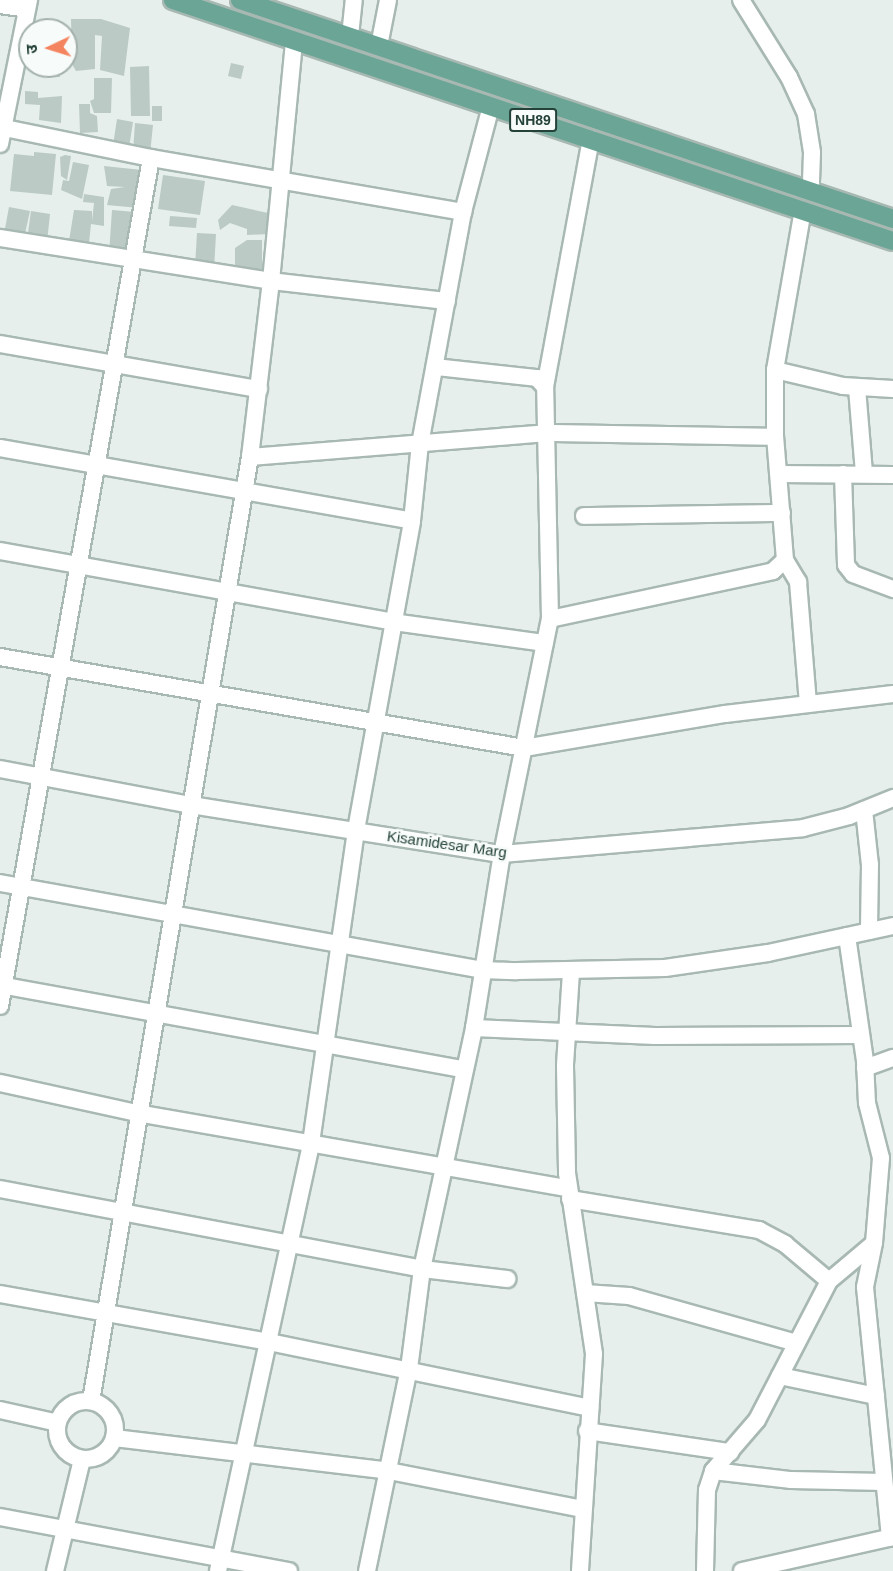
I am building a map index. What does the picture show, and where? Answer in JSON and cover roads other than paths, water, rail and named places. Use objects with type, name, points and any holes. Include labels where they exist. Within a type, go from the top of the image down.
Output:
[{"type":"main road","name":"NH89","points":[[173,0],[893,241]]},
{"type":"main road","name":"NH89","points":[[240,0],[893,219]]},
{"type":"street","points":[[350,36],[354,0]]},
{"type":"street","points":[[379,46],[388,0]]},
{"type":"street","points":[[741,0],[789,77],[806,114],[812,153],[811,191]]},
{"type":"street","points":[[0,5],[28,4],[0,144]]},
{"type":"street","points":[[91,1401],[170,915],[211,693],[244,492],[272,281],[294,40]]},
{"type":"street","points":[[220,1564],[311,1143],[338,943],[411,521],[420,444],[463,212],[491,106]]},
{"type":"street","points":[[2,127],[151,158],[463,212]]},
{"type":"street","points":[[367,1571],[409,1369],[422,1269],[444,1169],[462,1069],[474,1028],[502,854],[550,619],[548,433],[545,387],[591,139]]},
{"type":"street","points":[[0,1006],[2,986],[44,777],[59,668],[77,564],[98,466],[151,158]]},
{"type":"street","points":[[803,210],[775,370],[775,437],[784,560],[798,582],[808,703]]},
{"type":"street","points":[[0,238],[272,281],[447,301]]},
{"type":"street","points":[[0,344],[259,389]]},
{"type":"street","points":[[436,367],[528,376],[545,387]]},
{"type":"street","points":[[775,370],[858,388],[893,389]]},
{"type":"street","points":[[858,388],[864,474]]},
{"type":"street","points":[[249,458],[548,433],[775,437]]},
{"type":"street","points":[[0,448],[411,521]]},
{"type":"street","points":[[779,474],[893,475]]},
{"type":"street","points":[[843,474],[846,565],[853,574],[893,589]]},
{"type":"street","points":[[584,516],[782,513]]},
{"type":"street","points":[[0,551],[393,622],[544,643]]},
{"type":"street","points":[[550,619],[772,571],[784,560]]},
{"type":"street","points":[[0,657],[375,724],[524,748],[808,703],[893,694]]},
{"type":"street","name":"Kisamidesar Marg","points":[[0,769],[191,805],[502,854],[803,828],[864,810],[893,798]]},
{"type":"street","points":[[864,810],[870,865],[869,931]]},
{"type":"street","points":[[0,883],[482,970],[570,972],[666,968],[893,926]]},
{"type":"street","points":[[742,1571],[891,1537],[865,1287],[887,1156],[869,1116],[861,1035],[847,936]]},
{"type":"street","points":[[570,972],[566,1034],[569,1194],[594,1353],[587,1431],[580,1571]]},
{"type":"street","points":[[2,986],[154,1011],[462,1069]]},
{"type":"street","points":[[474,1028],[566,1034],[861,1035]]},
{"type":"street","points":[[865,1068],[892,1061]]},
{"type":"street","points":[[0,1083],[137,1113],[311,1143],[759,1230],[784,1244],[829,1281]]},
{"type":"street","points":[[0,1189],[422,1269],[507,1279]]},
{"type":"street","points":[[705,1571],[707,1490],[713,1471],[748,1433],[829,1281],[874,1244]]},
{"type":"street","points":[[585,1293],[629,1296],[796,1343]]},
{"type":"street","points":[[0,1294],[409,1369],[590,1408]]},
{"type":"street","points":[[780,1376],[876,1396]]},
{"type":"street","points":[[91,1401],[111,1414],[114,1438],[102,1455],[82,1459],[65,1450],[57,1433],[58,1423],[70,1406],[91,1401]]},
{"type":"street","points":[[0,1410],[58,1423]]},
{"type":"street","points":[[587,1431],[730,1452]]},
{"type":"street","points":[[114,1438],[388,1471],[583,1509]]},
{"type":"street","points":[[55,1571],[63,1528],[82,1459]]},
{"type":"street","points":[[713,1471],[790,1480],[884,1482]]},
{"type":"street","points":[[0,1516],[220,1564],[289,1571]]}]
